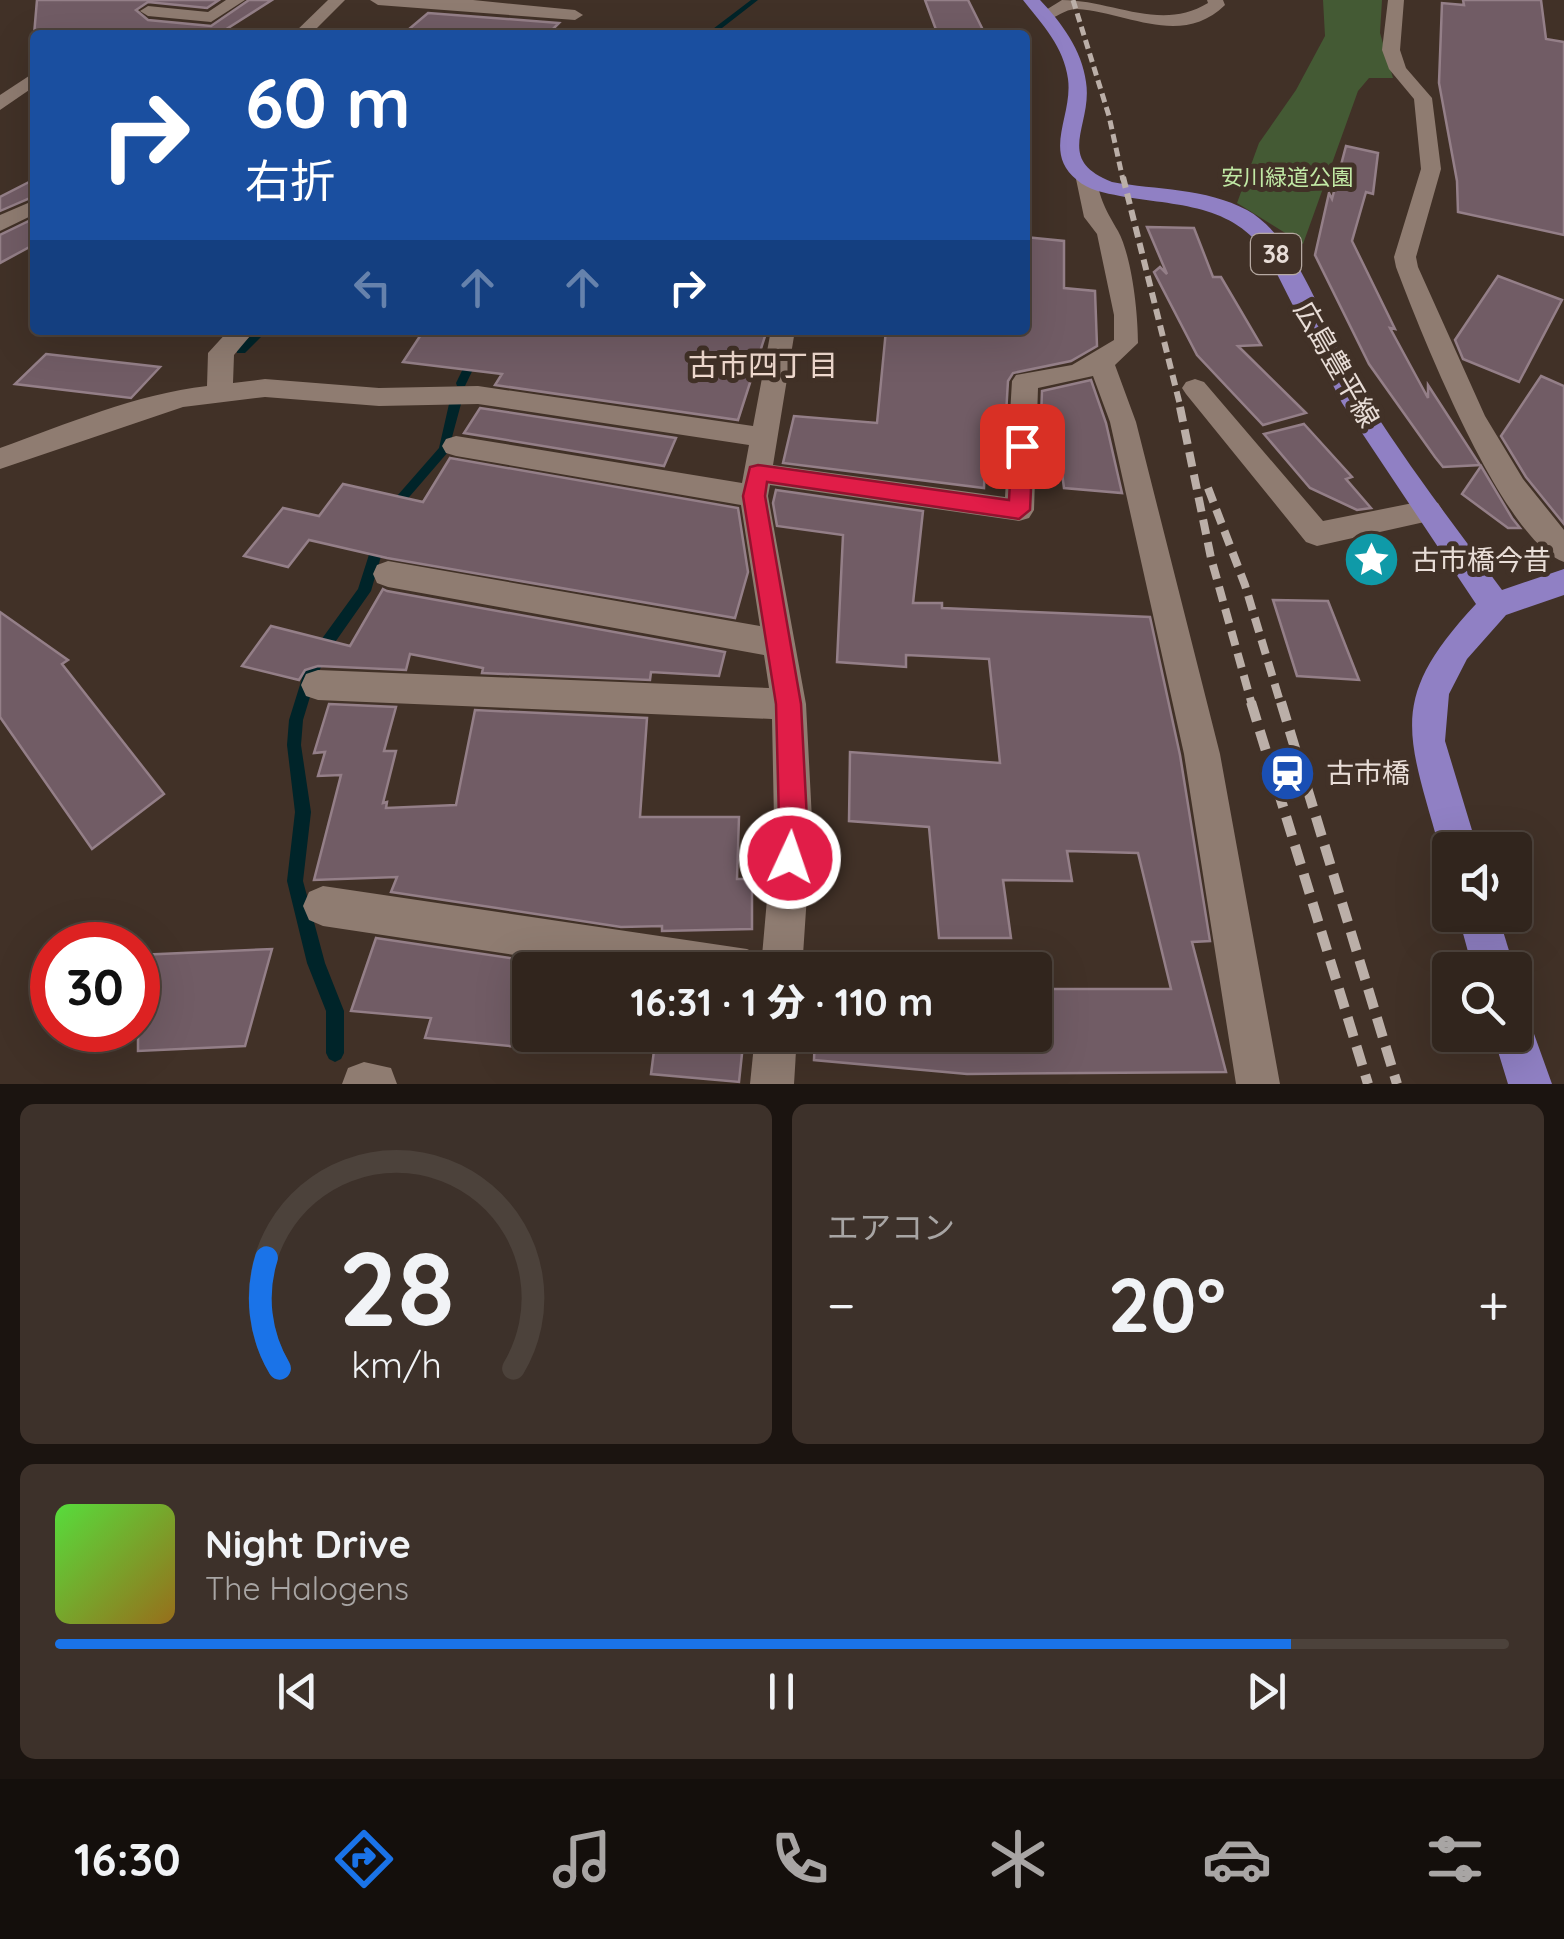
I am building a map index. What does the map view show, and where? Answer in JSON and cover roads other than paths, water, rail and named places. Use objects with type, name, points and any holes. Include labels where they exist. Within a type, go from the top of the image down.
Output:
[{"type":"main road","points":[[1039,8],[1076,72],[1078,94],[1068,147],[1073,166],[1086,179]]},
{"type":"main road","name":"広島豊平線","points":[[1086,179],[1107,188],[1213,201],[1245,216],[1266,235],[1332,366],[1496,605]]},
{"type":"main road","points":[[1454,832],[1428,742],[1432,692],[1455,649],[1496,605],[1564,582]]},
{"type":"main road","points":[[1520,1052],[1530,1084]]},
{"type":"street","points":[[148,11],[211,17],[237,0]]},
{"type":"street","points":[[305,30],[338,0]]},
{"type":"street","points":[[378,0],[455,2],[575,16]]},
{"type":"street","points":[[1039,8],[1091,2],[1174,20],[1201,18],[1217,5],[1215,0]]},
{"type":"street","points":[[1396,0],[1391,50],[1398,69],[1423,98],[1430,169],[1405,257],[1407,266],[1480,434],[1543,529],[1564,550]]},
{"type":"street","points":[[0,104],[30,81]]},
{"type":"street","points":[[456,446],[756,485],[1019,510],[1026,381],[1077,375],[1102,364],[1126,343],[1126,315],[1108,234],[1095,217],[1086,179]]},
{"type":"street","points":[[0,224],[30,209]]},
{"type":"street","points":[[220,390],[221,353],[238,335]]},
{"type":"street","points":[[782,952],[793,820],[788,704],[756,485],[783,335]]},
{"type":"street","points":[[1102,364],[1122,422],[1202,754],[1258,1084]]},
{"type":"street","points":[[0,459],[92,425],[220,390],[265,388],[379,396],[478,395],[762,438]]},
{"type":"street","points":[[1195,388],[1317,534],[1428,510]]},
{"type":"street","points":[[388,574],[778,643]]},
{"type":"street","points":[[318,685],[646,702],[788,704]]},
{"type":"street","points":[[323,906],[627,952]]},
{"type":"street","points":[[772,1084],[775,1052]]},
{"type":"street","points":[[364,1084],[375,1084]]},
{"type":"waterway","points":[[716,30],[755,0]]},
{"type":"waterway","points":[[241,351],[258,335]]},
{"type":"waterway","points":[[461,383],[485,335]]},
{"type":"waterway","points":[[394,507],[444,449],[455,404]]},
{"type":"waterway","points":[[335,1053],[335,1011],[316,963],[295,881],[303,812],[294,745],[296,720],[309,676],[326,644],[364,591],[380,539]]},
{"type":"railway","points":[[1073,0],[1109,116],[1123,180]]},
{"type":"railway","points":[[1123,177],[1181,409]]},
{"type":"railway","points":[[1180,407],[1211,558],[1252,705]]},
{"type":"railway","points":[[1208,488],[1245,585],[1281,705]]},
{"type":"railway","points":[[1251,702],[1368,1084]]},
{"type":"railway","points":[[1281,702],[1397,1084]]},
{"type":"place","name":"古市橋今昔","points":[[1372,560]]},
{"type":"place","name":"古市橋","points":[[1287,773]]},
{"type":"district","name":"古市四丁目","points":[[763,366]]},
{"type":"park label","name":"安川緑道公園","points":[[1287,177]]}]
